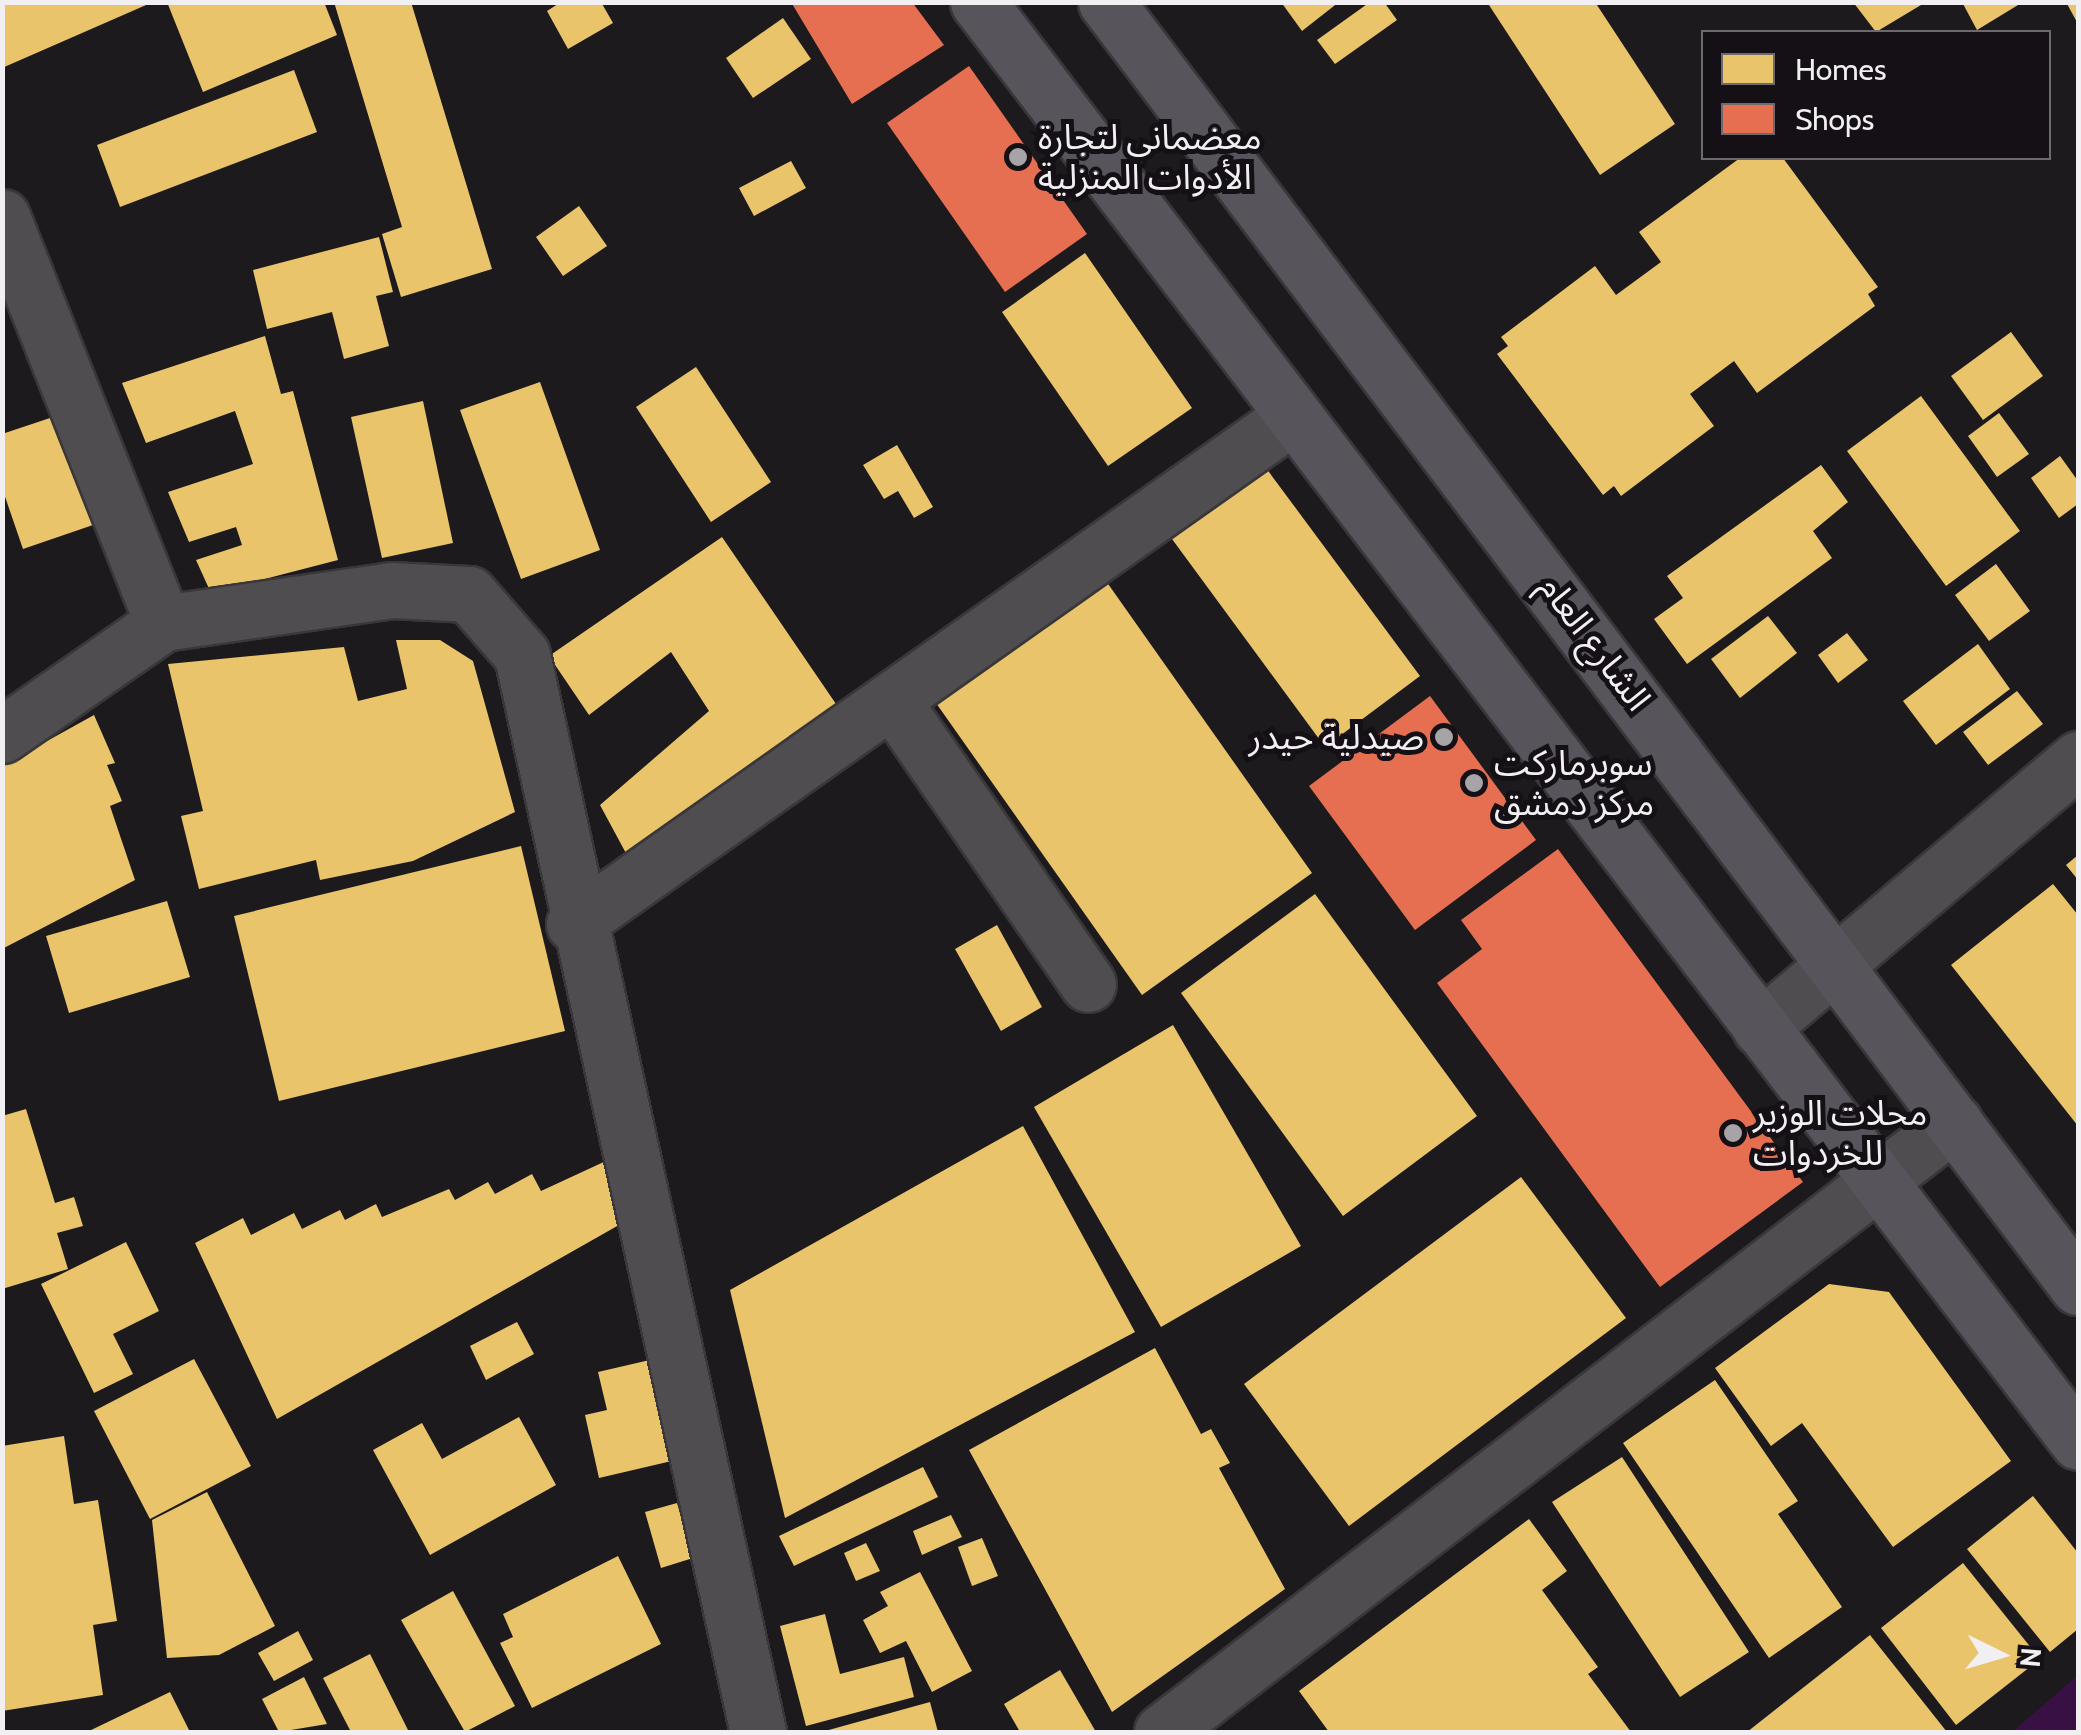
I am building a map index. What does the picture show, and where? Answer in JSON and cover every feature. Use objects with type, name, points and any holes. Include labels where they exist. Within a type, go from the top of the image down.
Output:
[{"type":"main road","points":[[978,2],[2078,1442]]},
{"type":"main road","name":"الشارع العام","points":[[1106,2],[1838,961],[2078,1286]]},
{"type":"street","points":[[2,217],[162,623]]},
{"type":"street","points":[[574,924],[1293,416]]},
{"type":"street","points":[[2,735],[162,623],[391,590],[469,594],[522,654],[574,924],[758,1732]]},
{"type":"street","points":[[892,700],[1088,984]]},
{"type":"street","points":[[1760,1028],[2078,759]]},
{"type":"street","points":[[1162,1732],[1954,1122]]},
{"type":"shaded area","points":[[2078,1675],[2078,1732],[2012,1732]]},
{"type":"building: Homes","points":[[2,2],[153,2],[2,68]]},
{"type":"building: Homes","points":[[167,2],[324,2],[337,35],[203,92]]},
{"type":"building: Homes","points":[[334,2],[411,2],[492,269],[401,297],[382,234],[402,227]]},
{"type":"building: Homes","points":[[561,2],[601,2],[613,23],[568,49],[547,11]]},
{"type":"building: Homes","points":[[1281,2],[1339,2],[1302,31]]},
{"type":"building: Homes","points":[[1370,2],[1384,2],[1397,20],[1335,64],[1317,40]]},
{"type":"building: Homes","points":[[1487,2],[1595,2],[1675,124],[1600,175]]},
{"type":"building: Homes","points":[[1853,2],[1926,2],[1879,30],[1874,30]]},
{"type":"building: Homes","points":[[1962,2],[2023,2],[1977,30]]},
{"type":"building: Homes","points":[[2066,2],[2078,2],[2078,24]]},
{"type":"building: Homes","points":[[783,18],[811,59],[753,98],[726,58]]},
{"type":"building: Homes","points":[[294,70],[317,132],[120,207],[97,145]]},
{"type":"building: Homes","points":[[1737,160],[1784,160],[1878,287],[1868,294],[1875,306],[1757,393],[1734,361],[1690,394],[1714,426],[1621,496],[1614,486],[1603,495],[1497,354],[1508,346],[1501,337],[1595,266],[1616,295],[1661,262],[1639,232]]},
{"type":"building: Homes","points":[[791,161],[806,188],[754,216],[739,188]]},
{"type":"building: Homes","points":[[579,206],[607,246],[563,276],[536,237]]},
{"type":"building: Homes","points":[[379,237],[393,292],[376,296],[389,346],[344,359],[332,312],[267,329],[253,270]]},
{"type":"building: Homes","points":[[1085,253],[1192,408],[1108,466],[1002,312]]},
{"type":"building: Homes","points":[[2011,332],[2043,376],[1983,420],[1951,376]]},
{"type":"building: Homes","points":[[265,336],[281,394],[293,391],[338,560],[211,593],[196,560],[242,545],[236,527],[189,542],[168,492],[253,464],[235,411],[146,443],[122,383]]},
{"type":"building: Homes","points":[[696,367],[771,482],[711,522],[636,407]]},
{"type":"building: Homes","points":[[540,382],[600,550],[521,579],[460,410]]},
{"type":"building: Homes","points":[[1921,396],[2020,531],[1946,586],[1847,451]]},
{"type":"building: Homes","points":[[423,401],[453,543],[382,558],[351,417]]},
{"type":"building: Homes","points":[[1999,413],[2029,454],[1997,477],[1968,436]]},
{"type":"building: Homes","points":[[56,416],[93,525],[23,549],[2,488],[2,434]]},
{"type":"building: Homes","points":[[897,445],[933,507],[914,518],[898,491],[884,499],[863,465]]},
{"type":"building: Homes","points":[[2060,456],[2078,481],[2078,504],[2059,518],[2031,478]]},
{"type":"building: Homes","points":[[1821,465],[1848,502],[1813,531],[1832,558],[1687,664],[1654,619],[1683,598],[1667,576]]},
{"type":"building: Homes","points":[[1266,468],[1420,676],[1325,747],[1172,539]]},
{"type":"building: Homes","points":[[722,537],[836,704],[635,870],[600,805],[709,711],[671,652],[589,715],[549,656]]},
{"type":"building: Homes","points":[[1996,564],[2030,611],[1989,641],[1955,595]]},
{"type":"building: Homes","points":[[1106,581],[1312,873],[1142,995],[936,703]]},
{"type":"building: Homes","points":[[1768,616],[1797,653],[1740,698],[1711,659]]},
{"type":"building: Homes","points":[[1847,633],[1868,660],[1838,683],[1818,655]]},
{"type":"building: Homes","points":[[396,640],[440,640],[473,661],[515,812],[413,861],[320,880],[316,860],[199,889],[181,816],[203,811],[168,664],[344,647],[358,701],[407,689]]},
{"type":"building: Homes","points":[[1978,644],[2010,689],[1936,745],[1903,701]]},
{"type":"building: Homes","points":[[2017,691],[2043,724],[1988,765],[1963,732]]},
{"type":"building: Homes","points":[[94,715],[115,763],[107,765],[122,801],[110,806],[135,880],[2,949],[2,766]]},
{"type":"building: Homes","points":[[521,846],[565,1031],[279,1101],[234,916]]},
{"type":"building: Homes","points":[[2078,855],[2078,880],[2066,865]]},
{"type":"building: Homes","points":[[2053,884],[2078,915],[2078,1126],[1951,965]]},
{"type":"building: Homes","points":[[1315,894],[1477,1116],[1343,1216],[1181,993]]},
{"type":"building: Homes","points":[[167,901],[190,977],[69,1013],[46,936]]},
{"type":"building: Homes","points":[[997,925],[1042,1007],[1001,1031],[955,949]]},
{"type":"building: Homes","points":[[1173,1025],[1301,1246],[1161,1327],[1034,1107]]},
{"type":"building: Homes","points":[[26,1109],[55,1203],[74,1197],[83,1226],[57,1233],[68,1269],[2,1289],[2,1116]]},
{"type":"building: Homes","points":[[1023,1126],[1135,1332],[785,1518],[730,1290]]},
{"type":"building: Homes","points":[[608,1160],[626,1221],[277,1419],[195,1243],[243,1218],[251,1235],[294,1213],[302,1229],[340,1210],[345,1220],[376,1204],[382,1217],[449,1189],[455,1200],[488,1182],[495,1194],[532,1174],[541,1191]]},
{"type":"building: Homes","points":[[1521,1177],[1626,1318],[1349,1526],[1244,1384]]},
{"type":"building: Homes","points":[[126,1242],[159,1311],[113,1334],[133,1374],[94,1393],[41,1284]]},
{"type":"building: Homes","points":[[1829,1284],[1889,1292],[2011,1461],[1893,1547],[1802,1423],[1771,1446],[1715,1368]]},
{"type":"building: Homes","points":[[517,1322],[534,1354],[486,1380],[470,1346]]},
{"type":"building: Homes","points":[[1155,1348],[1201,1434],[1211,1429],[1230,1463],[1219,1468],[1285,1589],[1112,1712],[969,1450]]},
{"type":"building: Homes","points":[[194,1359],[251,1466],[150,1519],[94,1411]]},
{"type":"building: Homes","points":[[654,1359],[676,1460],[599,1478],[585,1415],[607,1410],[598,1372]]},
{"type":"building: Homes","points":[[1715,1380],[1798,1501],[1778,1514],[1842,1607],[1769,1658],[1623,1443]]},
{"type":"building: Homes","points":[[519,1417],[556,1485],[430,1555],[373,1450],[422,1423],[442,1459]]},
{"type":"building: Homes","points":[[64,1436],[74,1504],[98,1500],[117,1621],[93,1625],[103,1695],[2,1711],[2,1446]]},
{"type":"building: Homes","points":[[1622,1457],[1749,1652],[1680,1697],[1552,1502]]},
{"type":"building: Homes","points":[[923,1467],[938,1497],[794,1566],[779,1536]]},
{"type":"building: Homes","points":[[207,1492],[275,1626],[219,1655],[167,1658],[152,1520]]},
{"type":"building: Homes","points":[[2033,1496],[2078,1553],[2078,1629],[2050,1652],[1967,1549]]},
{"type":"building: Homes","points":[[677,1503],[693,1558],[661,1568],[645,1512]]},
{"type":"building: Homes","points":[[951,1515],[962,1537],[922,1555],[913,1531]]},
{"type":"building: Homes","points":[[1529,1519],[1567,1571],[1542,1590],[1598,1667],[1588,1674],[1631,1732],[1329,1732],[1299,1691]]},
{"type":"building: Homes","points":[[982,1538],[998,1576],[972,1586],[958,1547]]},
{"type":"building: Homes","points":[[866,1543],[880,1571],[856,1581],[844,1553]]},
{"type":"building: Homes","points":[[618,1556],[661,1644],[532,1708],[500,1643],[513,1637],[503,1614]]},
{"type":"building: Homes","points":[[1963,1563],[2040,1659],[1956,1725],[1881,1628]]},
{"type":"building: Homes","points":[[920,1572],[972,1671],[932,1692],[906,1641],[880,1653],[863,1620],[888,1606],[880,1592]]},
{"type":"building: Homes","points":[[453,1591],[515,1706],[465,1732],[401,1620]]},
{"type":"building: Homes","points":[[825,1614],[840,1674],[904,1657],[914,1697],[806,1726],[780,1626]]},
{"type":"building: Homes","points":[[298,1631],[313,1660],[274,1681],[258,1653]]},
{"type":"building: Homes","points":[[1870,1635],[1947,1732],[1747,1732]]},
{"type":"building: Homes","points":[[370,1654],[409,1732],[351,1732],[323,1678]]},
{"type":"building: Homes","points":[[1060,1670],[1096,1732],[1020,1732],[1004,1704]]},
{"type":"building: Homes","points":[[304,1677],[327,1724],[279,1732],[262,1699]]},
{"type":"building: Homes","points":[[170,1692],[190,1732],[87,1732]]},
{"type":"building: Homes","points":[[930,1702],[938,1732],[825,1732],[825,1731]]},
{"type":"building: Shops","points":[[791,2],[912,2],[944,45],[852,104]]},
{"type":"building: Shops","points":[[969,66],[1087,234],[1005,292],[887,123]]},
{"type":"building: Shops","points":[[1430,696],[1536,840],[1415,930],[1309,786]]},
{"type":"building: Shops","points":[[1558,849],[1803,1182],[1660,1287],[1437,983],[1482,949],[1461,920]]},
{"type":"place","name":"معضماني لتجارة الأدوات المنزلية","points":[[1018,157]]},
{"type":"place","name":"صيدلية حيدر","points":[[1444,737]]},
{"type":"place","name":"سوبرماركت مركز دمشق","points":[[1474,783]]},
{"type":"place","name":"محلات الوزير للخردوات","points":[[1733,1133]]}]
